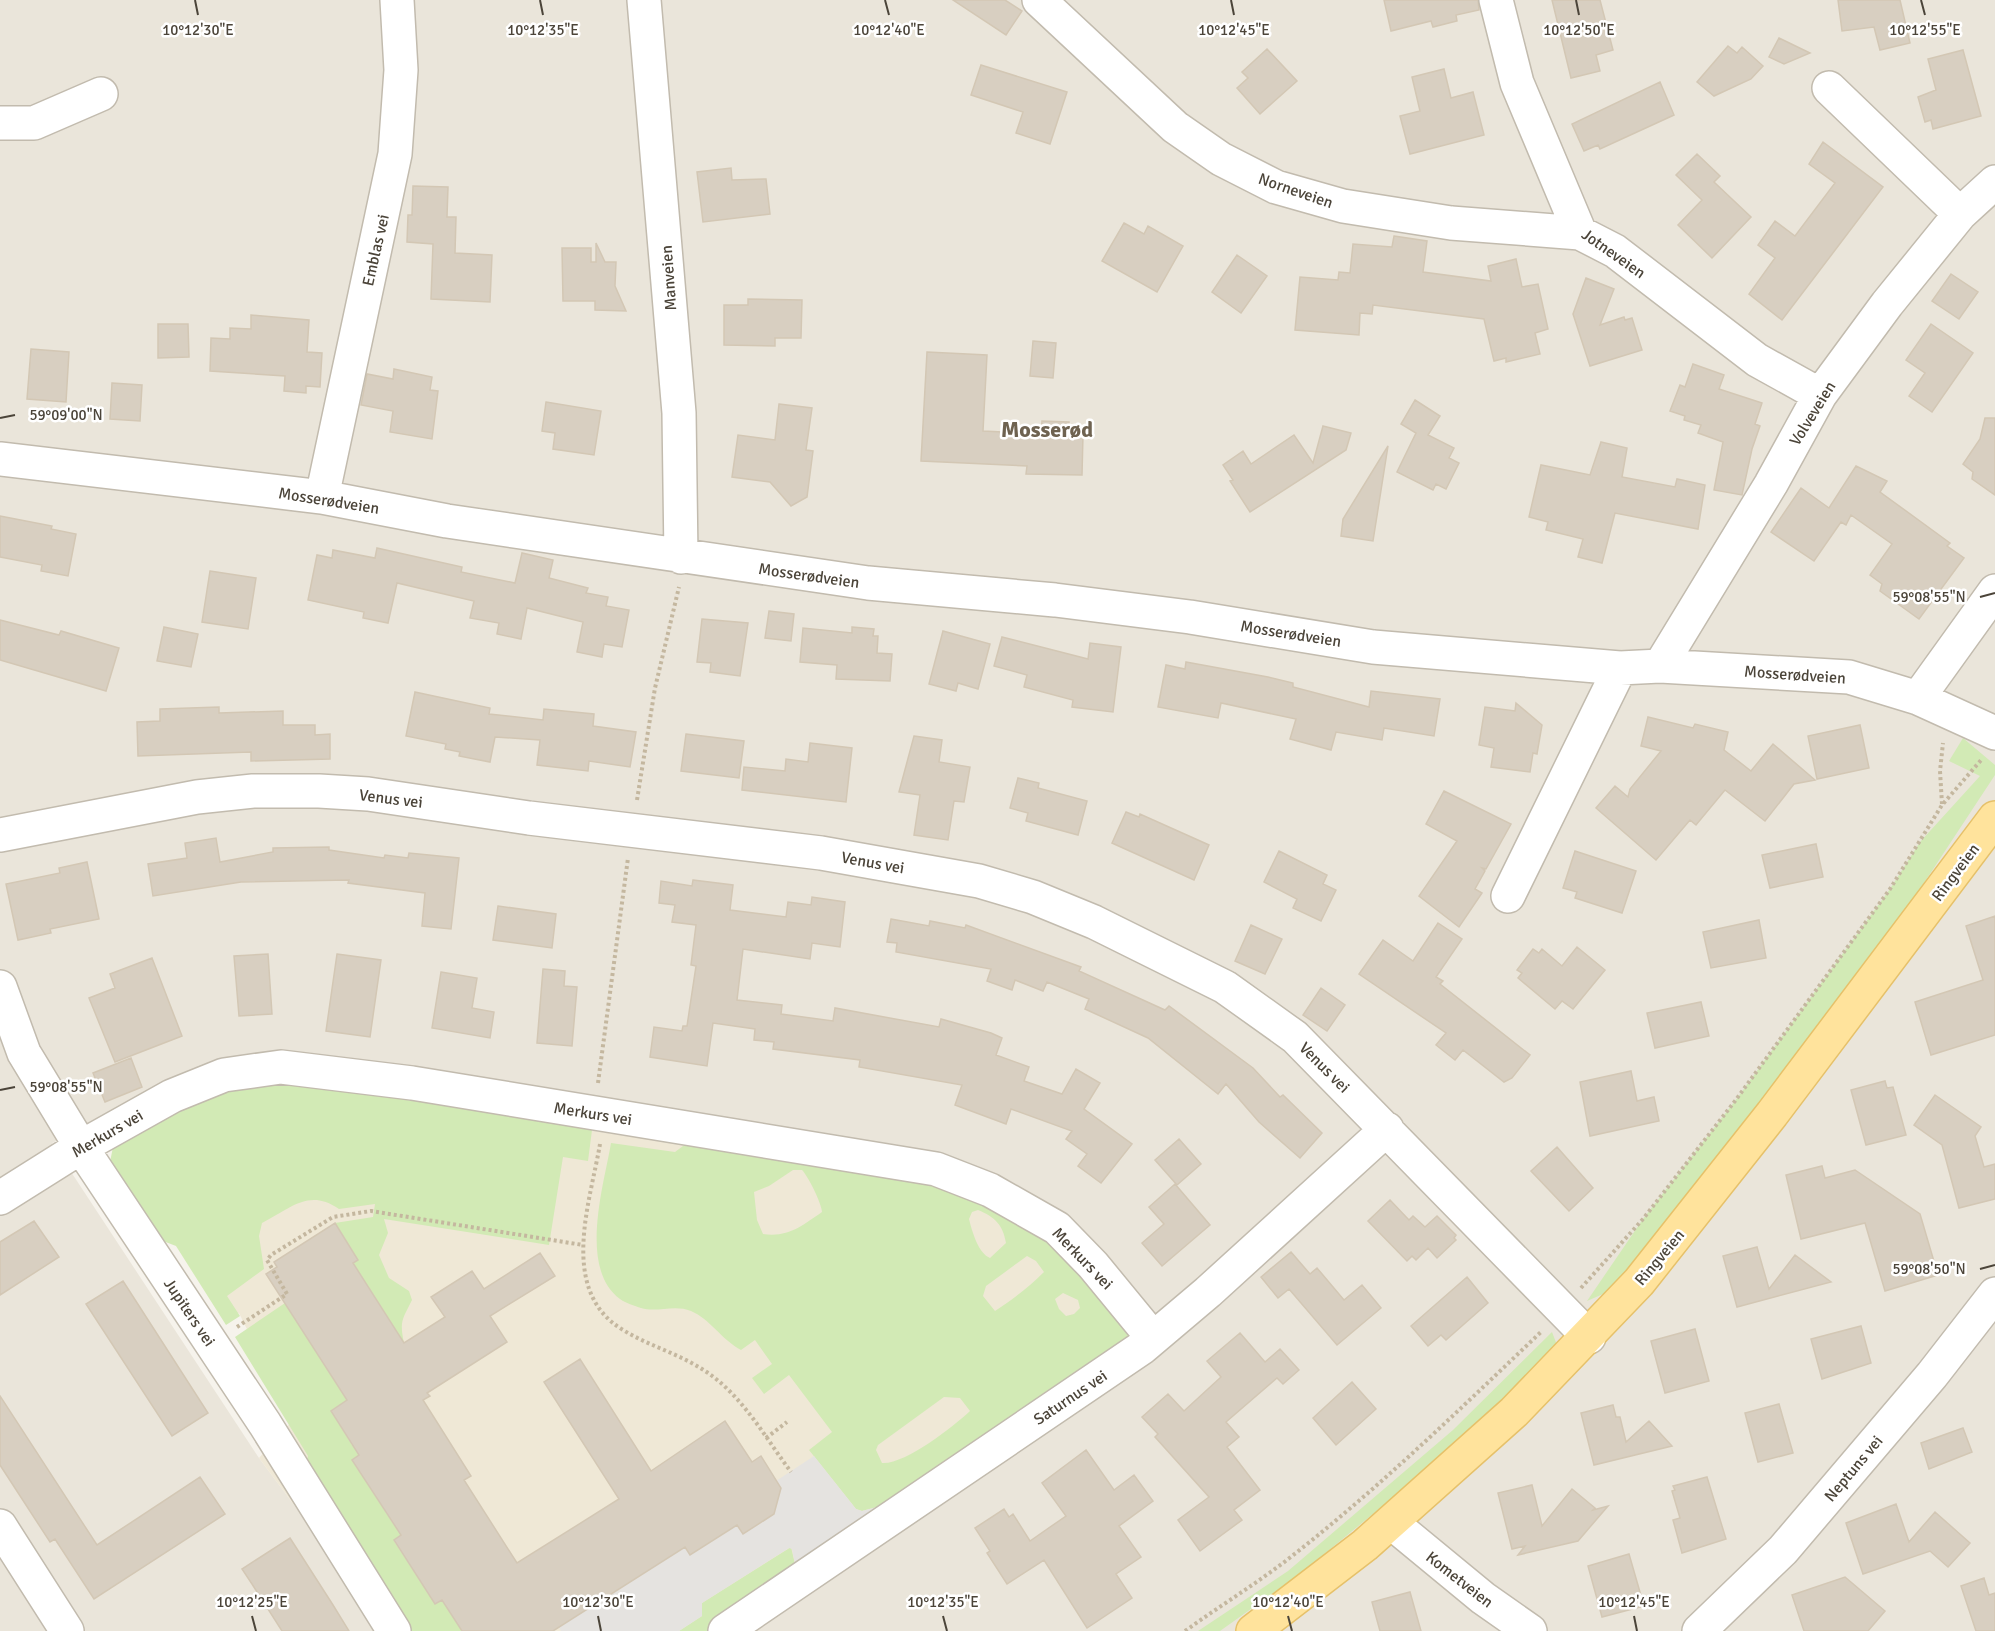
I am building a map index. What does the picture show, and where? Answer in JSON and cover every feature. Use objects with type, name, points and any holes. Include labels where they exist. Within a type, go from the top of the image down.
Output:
[{"type":"main road","name":"Ringveien","points":[[1253,1631],[1323,1580],[1392,1523],[1514,1412],[1589,1337],[1690,1221],[1995,818]]},
{"type":"street","name":"Emblas vei","points":[[322,497],[395,154],[401,69],[397,0]]},
{"type":"street","name":"Manveien","points":[[644,0],[679,413],[681,557]]},
{"type":"street","name":"Norneveien","points":[[1039,0],[1175,127],[1221,159],[1276,187],[1354,208],[1451,223],[1580,233]]},
{"type":"street","name":"Jotneveien","points":[[1496,0],[1517,83],[1580,233],[1615,251],[1757,360],[1820,395]]},
{"type":"street","points":[[1829,88],[1960,214]]},
{"type":"street","points":[[0,123],[34,123],[102,94]]},
{"type":"street","name":"Volveveien","points":[[1660,666],[1771,484],[1820,395],[1887,304],[1960,214],[1995,182]]},
{"type":"street","name":"Mosserødveien","points":[[0,459],[322,497],[447,521],[681,557],[868,583],[1055,600],[1179,616],[1373,646],[1620,668],[1660,666],[1849,676],[1932,703],[1992,742]]},
{"type":"street","points":[[1932,703],[1995,591]]},
{"type":"street","points":[[1508,896],[1620,668]]},
{"type":"street","name":"Venus vei","points":[[0,835],[197,797],[253,791],[319,791],[368,794],[529,818],[810,852],[980,881],[1033,897],[1094,922],[1225,987],[1295,1037],[1589,1337]]},
{"type":"street","name":"Jupiters vei","points":[[0,987],[24,1053],[81,1147],[212,1344],[394,1631]]},
{"type":"street","name":"Merkurs vei","points":[[0,1198],[81,1147],[172,1096],[224,1075],[281,1067],[412,1083],[936,1169],[990,1190],[1057,1228],[1093,1265],[1153,1338]]},
{"type":"street","name":"Saturnus vei","points":[[725,1631],[1153,1338],[1208,1292],[1387,1129]]},
{"type":"street","name":"Neptuns vei","points":[[1699,1631],[1783,1550],[1932,1375],[1995,1294]]},
{"type":"street","name":"Kometveien","points":[[1392,1523],[1483,1598],[1530,1631]]},
{"type":"street","points":[[0,1526],[67,1631]]},
{"type":"path","points":[[1932,703],[1942,805]]},
{"type":"path","points":[[1575,1296],[1643,1219],[1735,1101],[1890,889],[1942,805],[1992,742]]},
{"type":"path","points":[[600,1115],[600,1138],[583,1245],[584,1276],[594,1303],[620,1329],[712,1377],[729,1389],[791,1472]]},
{"type":"path","points":[[212,1344],[287,1294],[269,1266],[267,1260],[271,1255],[333,1217],[343,1214],[371,1211],[583,1245]]},
{"type":"path","points":[[1185,1631],[1282,1563],[1362,1498],[1424,1444],[1550,1323]]},
{"type":"path","points":[[766,1438],[787,1422]]},
{"type":"shaded area","points":[[0,0],[1995,0],[1995,1631],[725,1631],[947,1186],[898,1145],[616,1100],[106,1118],[52,1143],[259,1458],[388,1631],[0,1631]]},
{"type":"shaded area","points":[[582,1129],[933,1183],[1057,1228],[1153,1338],[725,1631],[388,1631],[259,1458],[292,1421],[239,1313],[231,1317],[119,1148]]},
{"type":"shaded area","points":[[814,1456],[856,1509],[862,1511],[877,1507],[882,1509],[795,1564],[792,1549],[789,1548],[702,1603],[702,1616],[679,1631],[561,1631],[553,1618],[583,1612],[668,1558],[662,1544],[737,1525],[743,1534],[774,1514],[781,1487],[776,1481]]},
{"type":"green space","points":[[1963,738],[1995,765],[1995,775],[1772,1114],[1610,1291],[1587,1301],[1643,1219],[1735,1101],[1890,889],[1920,842],[1980,776],[1949,761]]},
{"type":"green space","points":[[280,1077],[589,1126],[592,1130],[588,1161],[563,1157],[549,1245],[384,1219],[388,1233],[379,1255],[389,1278],[409,1291],[412,1300],[403,1320],[404,1343],[353,1263],[358,1260],[335,1223],[373,1217],[375,1204],[339,1209],[318,1200],[309,1200],[291,1206],[262,1223],[259,1236],[264,1269],[227,1296],[240,1316],[226,1325],[176,1246],[150,1236],[109,1167],[113,1147],[194,1097]]},
{"type":"green space","points":[[700,1140],[935,1178],[1050,1236],[1130,1329],[1129,1337],[885,1513],[877,1507],[862,1511],[856,1509],[809,1450],[832,1432],[789,1375],[764,1394],[752,1378],[772,1364],[755,1340],[741,1350],[691,1311],[678,1308],[653,1310],[641,1308],[620,1299],[607,1285],[600,1267],[597,1225],[611,1143],[675,1152],[683,1146]],"holes":[[[793,1170],[802,1170],[814,1190],[822,1212],[802,1226],[788,1232],[763,1234],[757,1220],[754,1192],[769,1186]],[[978,1210],[989,1216],[1003,1231],[1006,1243],[990,1258],[979,1247],[974,1235],[969,1219],[972,1212]],[[1027,1256],[1036,1261],[1044,1272],[995,1311],[983,1296],[986,1286]],[[1063,1293],[1078,1300],[1080,1308],[1074,1314],[1066,1316],[1059,1309],[1055,1299]],[[944,1397],[960,1398],[970,1411],[940,1435],[903,1458],[882,1463],[876,1450],[878,1445]]]},
{"type":"green space","points":[[285,1303],[347,1400],[331,1411],[352,1445],[371,1448],[352,1460],[394,1525],[406,1518],[412,1528],[394,1541],[435,1604],[442,1600],[462,1631],[405,1631],[305,1467],[308,1456],[235,1337]]},
{"type":"green space","points":[[1552,1332],[1557,1345],[1470,1434],[1300,1574],[1220,1631],[1198,1631],[1288,1571],[1453,1430]]},
{"type":"green space","points":[[791,1547],[795,1564],[791,1575],[707,1631],[679,1631],[702,1616],[702,1603]]},
{"type":"building","points":[[953,0],[1005,0],[1022,11],[1006,35]]},
{"type":"building","points":[[1384,0],[1478,0],[1479,10],[1456,15],[1457,21],[1433,27],[1431,21],[1391,31]]},
{"type":"building","points":[[1552,0],[1600,0],[1613,50],[1596,55],[1600,71],[1571,78]]},
{"type":"building","points":[[1838,0],[1900,0],[1910,43],[1880,50],[1874,27],[1842,31]]},
{"type":"building","points":[[1779,38],[1810,53],[1784,64],[1769,57]]},
{"type":"building","points":[[1728,46],[1737,53],[1742,47],[1763,66],[1751,79],[1714,96],[1697,82]]},
{"type":"building","points":[[1267,49],[1297,81],[1260,114],[1237,88],[1248,78],[1242,72]]},
{"type":"building","points":[[1963,50],[1981,116],[1933,129],[1931,120],[1925,122],[1918,97],[1936,90],[1928,59]]},
{"type":"building","points":[[981,65],[1067,92],[1050,144],[1016,133],[1023,112],[971,95]]},
{"type":"building","points":[[1444,69],[1451,98],[1473,92],[1484,135],[1410,154],[1400,116],[1420,111],[1412,77]]},
{"type":"building","points":[[1660,82],[1674,115],[1600,149],[1598,145],[1584,151],[1572,124]]},
{"type":"building","points":[[1823,142],[1883,187],[1782,320],[1749,294],[1775,258],[1758,245],[1775,221],[1795,236],[1835,183],[1809,164]]},
{"type":"building","points":[[1697,154],[1720,176],[1714,182],[1751,217],[1712,258],[1678,225],[1702,200],[1676,175]]},
{"type":"building","points":[[731,168],[732,180],[766,179],[770,214],[703,222],[697,172]]},
{"type":"building","points":[[413,186],[448,187],[447,217],[456,217],[455,253],[492,255],[490,302],[431,299],[433,244],[407,242],[408,215],[412,215]]},
{"type":"building","points":[[1124,223],[1144,234],[1148,226],[1183,246],[1157,292],[1102,261]]},
{"type":"building","points":[[1394,236],[1427,241],[1423,272],[1491,281],[1488,266],[1516,259],[1522,287],[1538,284],[1548,329],[1535,333],[1540,354],[1506,362],[1506,358],[1494,361],[1484,319],[1373,305],[1372,314],[1360,313],[1359,335],[1295,330],[1300,277],[1338,280],[1339,272],[1350,273],[1353,244],[1392,247]]},
{"type":"building","points":[[596,243],[605,262],[616,262],[615,286],[626,311],[595,310],[595,301],[563,301],[562,248],[591,248],[591,262],[596,262]]},
{"type":"building","points":[[1237,255],[1267,276],[1241,313],[1212,292]]},
{"type":"building","points":[[1951,274],[1978,292],[1959,319],[1932,301]]},
{"type":"building","points":[[1586,278],[1614,289],[1600,325],[1624,317],[1625,320],[1632,318],[1642,350],[1590,366],[1573,314]]},
{"type":"building","points":[[748,299],[802,300],[801,338],[775,338],[775,346],[724,345],[724,305],[748,305]]},
{"type":"building","points":[[251,315],[309,320],[307,352],[322,353],[320,387],[306,386],[306,393],[284,391],[285,376],[210,371],[211,338],[230,339],[230,328],[251,329]]},
{"type":"building","points":[[158,324],[188,324],[189,357],[158,358]]},
{"type":"building","points":[[1931,324],[1973,353],[1932,412],[1909,396],[1925,373],[1906,360]]},
{"type":"building","points":[[1033,341],[1056,343],[1053,378],[1030,376]]},
{"type":"building","points":[[31,349],[69,352],[66,402],[27,399]]},
{"type":"building","points":[[927,352],[987,355],[983,431],[1041,434],[1042,421],[1069,422],[1069,434],[1083,435],[1082,475],[1026,474],[1027,466],[921,461]]},
{"type":"building","points":[[1693,364],[1724,375],[1719,389],[1762,403],[1755,424],[1760,426],[1752,449],[1742,495],[1714,490],[1723,442],[1698,433],[1701,425],[1684,420],[1685,416],[1670,411],[1680,385],[1685,387]]},
{"type":"building","points":[[394,369],[432,377],[430,390],[438,391],[432,439],[390,432],[393,411],[361,405],[367,374],[393,379]]},
{"type":"building","points":[[112,383],[142,385],[140,421],[110,419]]},
{"type":"building","points":[[1415,400],[1440,416],[1428,435],[1454,448],[1449,458],[1459,463],[1446,489],[1436,484],[1433,490],[1397,472],[1416,433],[1401,424]]},
{"type":"building","points":[[546,402],[601,411],[594,455],[553,449],[555,433],[542,431]]},
{"type":"building","points":[[779,404],[812,408],[806,450],[813,451],[807,497],[791,506],[770,482],[732,477],[738,435],[775,440]]},
{"type":"building","points":[[1985,418],[1995,418],[1995,495],[1972,479],[1973,472],[1963,464],[1980,439]]},
{"type":"building","points":[[1323,426],[1351,433],[1346,450],[1250,512],[1230,481],[1233,480],[1223,465],[1243,451],[1251,464],[1294,435],[1313,463]]},
{"type":"building","points":[[1601,442],[1627,448],[1622,477],[1675,487],[1677,479],[1705,485],[1698,529],[1615,513],[1602,563],[1578,557],[1583,539],[1546,530],[1548,522],[1529,517],[1541,465],[1590,475]]},
{"type":"building","points":[[1388,446],[1373,541],[1341,536],[1343,519]]},
{"type":"building","points":[[1856,466],[1887,481],[1880,492],[1950,543],[1947,546],[1964,558],[1919,619],[1880,591],[1882,584],[1870,575],[1892,544],[1851,515],[1846,525],[1841,522],[1814,561],[1771,532],[1801,488],[1829,508]]},
{"type":"building","points":[[0,516],[52,526],[51,529],[76,534],[68,576],[41,571],[42,565],[0,557]]},
{"type":"building","points":[[377,548],[462,567],[461,572],[515,583],[522,553],[553,560],[549,578],[588,588],[586,593],[608,597],[606,606],[629,610],[622,647],[604,644],[602,657],[577,652],[583,622],[527,608],[521,639],[497,634],[499,623],[470,618],[474,601],[397,583],[388,623],[363,618],[364,612],[308,600],[317,555],[332,558],[333,550],[375,558]]},
{"type":"building","points":[[210,571],[256,578],[248,629],[202,622]]},
{"type":"building","points":[[769,611],[794,614],[791,641],[765,638]]},
{"type":"building","points":[[702,619],[748,623],[740,676],[710,672],[711,663],[697,662]]},
{"type":"building","points":[[0,620],[59,635],[61,631],[119,648],[106,691],[0,660]]},
{"type":"building","points":[[164,627],[198,634],[191,667],[157,661]]},
{"type":"building","points":[[852,627],[874,629],[873,636],[878,636],[877,653],[892,654],[890,681],[836,679],[837,665],[800,662],[803,628],[852,633]]},
{"type":"building","points":[[943,631],[990,644],[978,689],[958,683],[956,691],[929,684]]},
{"type":"building","points":[[1002,637],[1088,659],[1090,643],[1121,647],[1113,712],[1072,707],[1073,700],[1024,687],[1027,675],[994,666]]},
{"type":"building","points":[[1186,662],[1293,683],[1293,687],[1369,707],[1371,691],[1440,699],[1434,736],[1384,728],[1382,740],[1336,732],[1331,750],[1290,739],[1296,719],[1221,703],[1218,718],[1158,707],[1166,665],[1185,669]]},
{"type":"building","points":[[415,692],[490,708],[489,714],[543,720],[544,709],[594,714],[593,726],[636,732],[630,767],[589,761],[588,771],[537,765],[540,740],[495,737],[490,762],[459,756],[460,752],[445,749],[446,744],[406,736]]},
{"type":"building","points":[[1516,703],[1542,725],[1537,754],[1533,753],[1530,772],[1491,767],[1494,748],[1479,745],[1485,707],[1515,711]]},
{"type":"building","points":[[219,707],[219,713],[283,711],[283,725],[315,725],[315,735],[330,734],[330,759],[251,761],[251,752],[138,756],[137,722],[160,721],[160,709]]},
{"type":"building","points":[[1648,717],[1693,728],[1695,724],[1728,732],[1724,750],[1751,771],[1773,744],[1815,780],[1794,784],[1765,821],[1725,790],[1696,825],[1690,820],[1656,860],[1596,808],[1615,786],[1628,797],[1630,789],[1661,751],[1641,746]]},
{"type":"building","points":[[1860,725],[1869,768],[1817,779],[1808,736]]},
{"type":"building","points":[[686,734],[744,741],[739,778],[681,771]]},
{"type":"building","points":[[914,736],[942,740],[939,762],[970,767],[964,802],[954,801],[948,840],[914,835],[920,795],[899,792]]},
{"type":"building","points":[[810,743],[852,748],[846,802],[742,790],[744,767],[785,771],[786,759],[808,762]]},
{"type":"building","points":[[1018,778],[1039,783],[1038,788],[1087,801],[1078,835],[1026,821],[1028,813],[1010,808]]},
{"type":"building","points":[[1444,791],[1511,824],[1486,869],[1482,868],[1485,871],[1475,889],[1482,893],[1459,927],[1419,896],[1457,841],[1426,824]]},
{"type":"building","points":[[1126,812],[1139,817],[1140,814],[1209,845],[1194,880],[1112,843]]},
{"type":"building","points":[[216,838],[220,862],[273,852],[273,848],[329,847],[329,850],[384,858],[385,855],[408,858],[409,853],[459,858],[451,929],[422,926],[425,893],[348,883],[349,880],[241,882],[153,896],[148,864],[187,858],[185,843]]},
{"type":"building","points":[[1816,844],[1823,877],[1770,888],[1762,855]]},
{"type":"building","points":[[1279,851],[1327,875],[1323,884],[1336,890],[1321,921],[1293,908],[1297,899],[1264,882]]},
{"type":"building","points":[[1575,851],[1636,871],[1622,913],[1575,898],[1577,892],[1563,888]]},
{"type":"building","points":[[87,862],[99,919],[50,929],[51,933],[18,940],[6,884],[60,873],[59,868]]},
{"type":"building","points":[[693,880],[733,885],[730,910],[786,917],[788,902],[811,905],[812,897],[845,902],[840,947],[812,943],[810,959],[743,949],[737,1000],[782,1005],[781,1014],[833,1021],[835,1008],[939,1027],[941,1019],[991,1033],[1002,1038],[996,1055],[1029,1067],[1024,1081],[1062,1094],[1076,1069],[1100,1083],[1084,1109],[1132,1144],[1101,1183],[1078,1166],[1087,1154],[1066,1139],[1072,1131],[1011,1109],[1006,1124],[955,1105],[962,1085],[859,1067],[860,1060],[773,1049],[774,1042],[754,1040],[755,1029],[713,1023],[707,1066],[650,1057],[654,1027],[682,1031],[683,1026],[687,1026],[696,966],[691,965],[696,925],[672,922],[675,905],[659,903],[661,881],[692,886]]},
{"type":"building","points":[[498,906],[556,914],[552,948],[493,940]]},
{"type":"building","points":[[1995,916],[1995,1035],[1931,1055],[1915,1002],[1983,980],[1966,926]]},
{"type":"building","points":[[891,919],[929,926],[930,921],[965,928],[966,925],[1081,967],[1079,971],[1165,1010],[1169,1006],[1253,1068],[1280,1097],[1283,1095],[1322,1133],[1300,1158],[1259,1122],[1226,1084],[1218,1094],[1148,1038],[1085,1009],[1089,999],[1047,982],[1043,991],[1015,980],[1012,990],[987,981],[991,969],[896,952],[897,943],[887,942]]},
{"type":"building","points":[[1759,920],[1766,958],[1711,968],[1703,932]]},
{"type":"building","points":[[1438,923],[1462,939],[1436,977],[1443,981],[1440,984],[1530,1055],[1512,1078],[1504,1082],[1463,1050],[1455,1060],[1436,1045],[1446,1033],[1359,974],[1383,940],[1413,961]]},
{"type":"building","points":[[1251,925],[1282,939],[1265,974],[1235,961]]},
{"type":"building","points":[[1577,947],[1605,970],[1573,1009],[1562,1001],[1555,1009],[1518,978],[1522,973],[1517,970],[1533,949],[1539,953],[1542,949],[1562,966]]},
{"type":"building","points":[[268,954],[272,1014],[239,1016],[234,956]]},
{"type":"building","points":[[337,954],[381,960],[370,1037],[326,1031]]},
{"type":"building","points":[[152,958],[182,1036],[115,1062],[89,998],[115,988],[110,974]]},
{"type":"building","points":[[543,969],[565,971],[564,986],[577,987],[572,1046],[537,1043]]},
{"type":"building","points":[[441,972],[477,978],[472,1008],[494,1012],[490,1038],[432,1028]]},
{"type":"building","points":[[1321,988],[1345,1005],[1327,1031],[1303,1015]]},
{"type":"building","points":[[1701,1002],[1709,1036],[1655,1048],[1647,1013]]},
{"type":"building","points":[[131,1058],[142,1087],[105,1102],[93,1073]]},
{"type":"building","points":[[1631,1071],[1637,1101],[1654,1097],[1659,1121],[1590,1136],[1580,1082]]},
{"type":"building","points":[[1885,1081],[1887,1088],[1893,1087],[1906,1135],[1866,1145],[1851,1090]]},
{"type":"building","points":[[1935,1095],[1981,1127],[1975,1136],[1984,1167],[1995,1164],[1995,1199],[1959,1208],[1942,1145],[1914,1125]]},
{"type":"building","points":[[1179,1139],[1201,1164],[1177,1185],[1155,1160]]},
{"type":"building","points":[[1557,1147],[1593,1188],[1569,1211],[1531,1171]]},
{"type":"building","points":[[1822,1166],[1825,1178],[1855,1170],[1920,1214],[1938,1275],[1885,1291],[1865,1223],[1801,1239],[1786,1175]]},
{"type":"building","points":[[1175,1184],[1210,1225],[1162,1266],[1142,1243],[1164,1224],[1149,1207]]},
{"type":"building","points":[[1390,1200],[1409,1220],[1413,1216],[1425,1227],[1437,1216],[1456,1235],[1454,1238],[1456,1240],[1437,1258],[1428,1248],[1416,1260],[1412,1256],[1407,1261],[1368,1221]]},
{"type":"building","points":[[34,1221],[59,1257],[0,1295],[0,1242]]},
{"type":"building","points":[[335,1223],[358,1260],[353,1263],[404,1343],[445,1317],[431,1297],[472,1271],[484,1289],[540,1253],[555,1276],[490,1316],[507,1342],[427,1393],[430,1396],[423,1400],[471,1476],[464,1480],[517,1563],[619,1499],[544,1382],[580,1359],[651,1471],[725,1421],[752,1462],[761,1456],[781,1488],[774,1514],[743,1534],[737,1525],[690,1555],[685,1547],[553,1631],[462,1631],[442,1600],[435,1604],[394,1540],[401,1535],[352,1460],[359,1455],[331,1411],[347,1400],[266,1274],[277,1267],[274,1262]]},
{"type":"building","points":[[1757,1247],[1769,1289],[1795,1255],[1831,1282],[1737,1307],[1723,1256]]},
{"type":"building","points":[[1291,1252],[1310,1274],[1317,1268],[1344,1300],[1362,1285],[1381,1308],[1337,1345],[1289,1289],[1278,1298],[1261,1277]]},
{"type":"building","points":[[1467,1277],[1488,1303],[1446,1340],[1441,1335],[1428,1346],[1411,1326]]},
{"type":"building","points":[[123,1281],[208,1413],[172,1436],[86,1304]]},
{"type":"building","points":[[1861,1326],[1871,1363],[1822,1379],[1811,1339]]},
{"type":"building","points":[[1695,1329],[1709,1381],[1665,1393],[1651,1341]]},
{"type":"building","points":[[1240,1333],[1265,1362],[1280,1349],[1299,1370],[1283,1384],[1277,1378],[1226,1422],[1239,1437],[1227,1447],[1260,1490],[1234,1510],[1242,1520],[1200,1551],[1178,1520],[1209,1497],[1155,1437],[1158,1434],[1142,1417],[1168,1394],[1184,1411],[1221,1377],[1207,1361]]},
{"type":"building","points":[[1352,1382],[1376,1409],[1336,1445],[1313,1418]]},
{"type":"building","points":[[0,1396],[97,1545],[200,1477],[225,1514],[94,1599],[55,1539],[50,1542],[0,1465]]},
{"type":"building","points":[[1779,1404],[1793,1453],[1758,1462],[1745,1413]]},
{"type":"building","points":[[1613,1405],[1616,1417],[1620,1417],[1626,1442],[1649,1421],[1672,1446],[1594,1465],[1581,1413]]},
{"type":"building","points":[[1963,1428],[1972,1452],[1929,1469],[1921,1443]]},
{"type":"building","points":[[1086,1450],[1114,1490],[1134,1475],[1153,1501],[1119,1526],[1141,1557],[1116,1574],[1132,1598],[1087,1628],[1044,1560],[1007,1584],[987,1553],[990,1551],[975,1528],[1004,1509],[1009,1517],[1013,1514],[1030,1541],[1066,1516],[1042,1483]]},
{"type":"building","points":[[1707,1477],[1726,1539],[1682,1553],[1673,1520],[1680,1518],[1672,1491],[1675,1490],[1673,1486]]},
{"type":"building","points":[[1532,1485],[1542,1526],[1572,1489],[1595,1508],[1593,1510],[1608,1506],[1578,1541],[1518,1555],[1525,1546],[1512,1549],[1498,1493]]},
{"type":"building","points":[[1896,1504],[1909,1542],[1935,1512],[1970,1543],[1948,1567],[1930,1551],[1863,1574],[1846,1523]]},
{"type":"building","points":[[290,1538],[349,1631],[282,1631],[242,1569]]},
{"type":"building","points":[[1629,1554],[1644,1606],[1602,1617],[1588,1566]]},
{"type":"building","points":[[1845,1577],[1885,1611],[1868,1631],[1804,1631],[1792,1595]]},
{"type":"building","points":[[1984,1578],[1989,1595],[1995,1593],[1995,1631],[1976,1631],[1961,1586]]},
{"type":"building","points":[[1410,1592],[1421,1631],[1380,1631],[1372,1602]]},
{"type":"district","name":"Mosserød","points":[[1047,429]]}]
